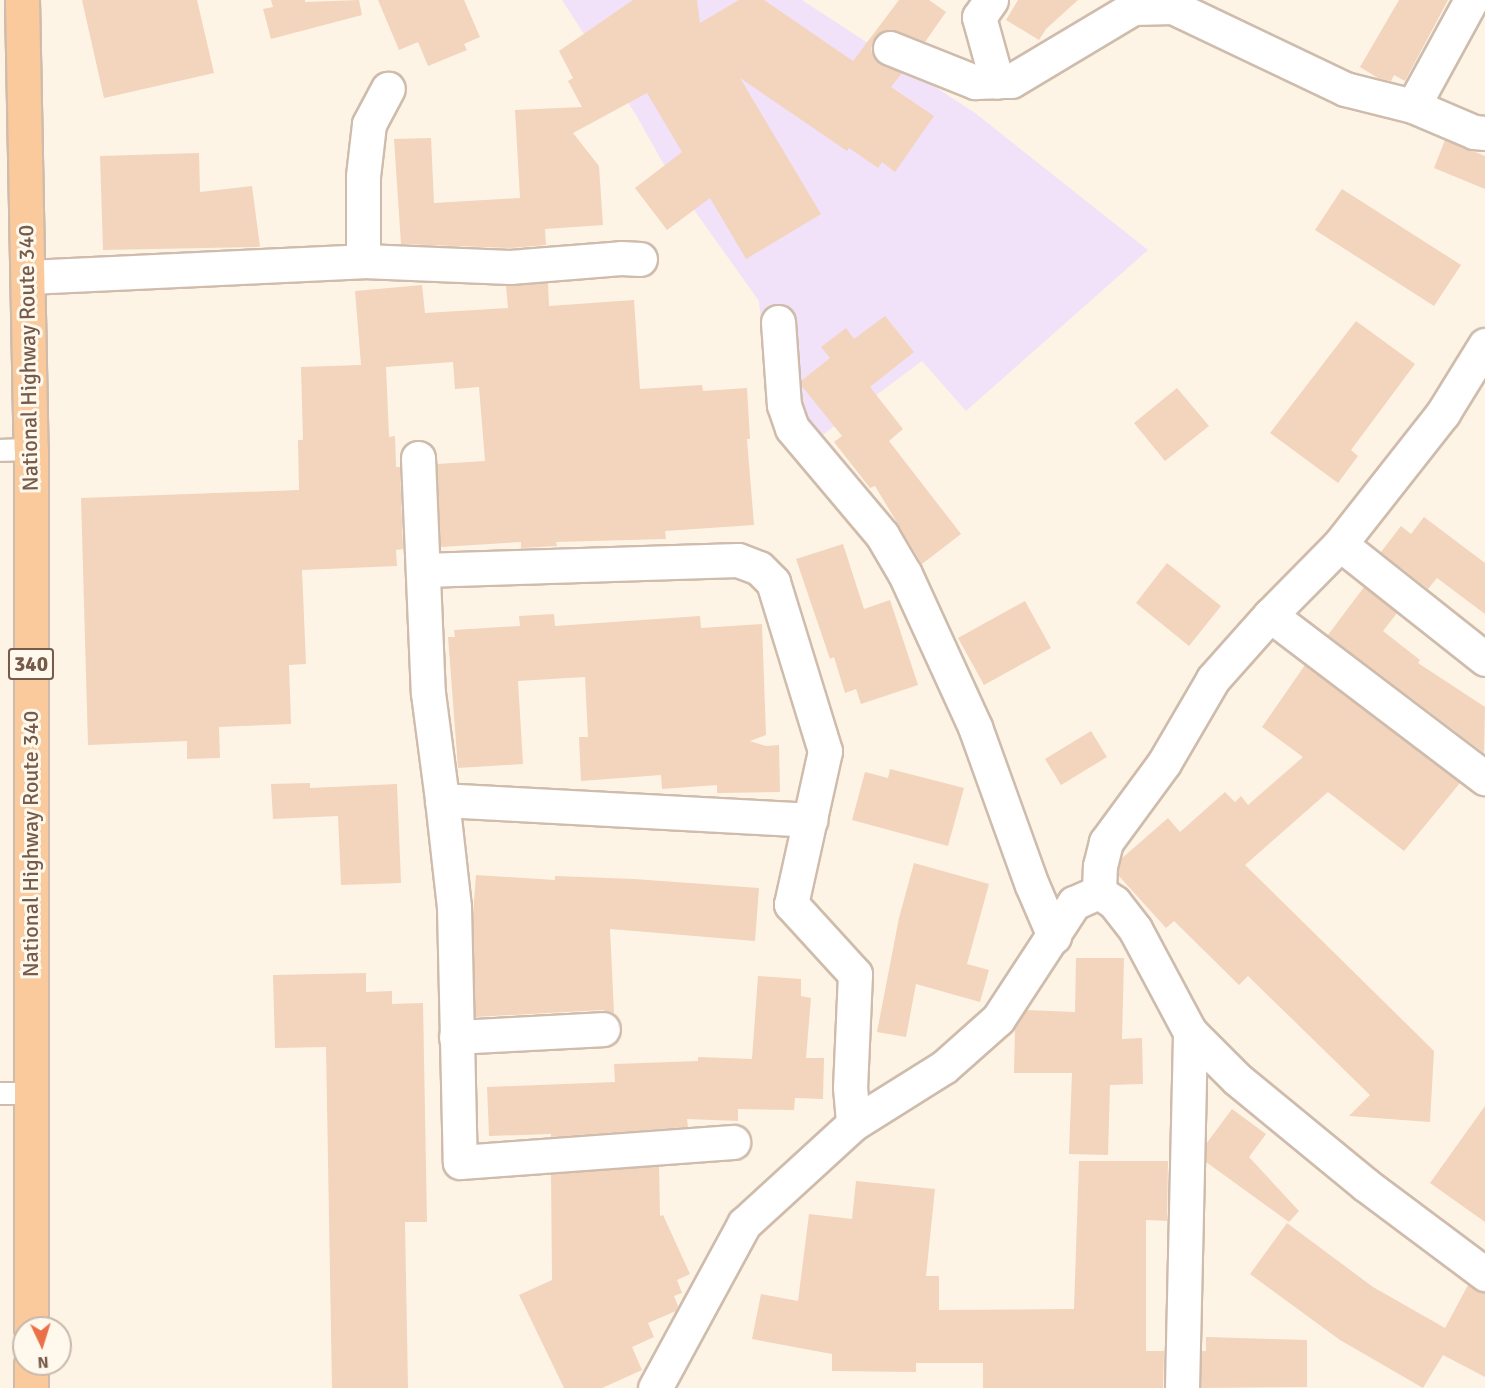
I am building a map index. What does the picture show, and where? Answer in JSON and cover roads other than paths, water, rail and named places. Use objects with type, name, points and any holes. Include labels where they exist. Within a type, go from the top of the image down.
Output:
[{"type":"highway","name":"National Highway Route 340","points":[[22,0],[27,277],[15,450],[16,1093],[31,1316]]},
{"type":"street","points":[[1413,106],[1472,0]]},
{"type":"street","points":[[890,48],[975,82],[1011,81],[1133,8],[1175,4],[1345,89],[1413,106],[1474,132],[1485,133]]},
{"type":"street","points":[[977,6],[997,82]]},
{"type":"street","points":[[363,261],[363,176],[369,124],[388,88]]},
{"type":"street","points":[[27,277],[363,261],[510,267],[621,258],[640,259]]},
{"type":"street","points":[[778,322],[784,405],[792,428],[882,535],[905,574],[975,727],[1032,885],[1054,936]]},
{"type":"street","points":[[1099,892],[1100,866],[1106,842],[1164,764],[1212,679],[1270,615],[1340,544],[1443,413],[1485,345]]},
{"type":"street","points":[[418,458],[428,693],[454,908],[460,1162],[733,1143]]},
{"type":"street","points":[[1340,544],[1485,659]]},
{"type":"street","points":[[423,570],[738,560],[759,568],[773,582],[825,751],[791,904],[855,974],[850,1087],[853,1124]]},
{"type":"street","points":[[1270,615],[1485,778]]},
{"type":"street","points":[[442,800],[810,820]]},
{"type":"street","points":[[655,1388],[744,1224],[853,1124],[944,1067],[998,1019],[1074,903],[1099,892]]},
{"type":"street","points":[[1099,892],[1114,902],[1135,929],[1191,1032],[1236,1079],[1340,1164],[1485,1274]]},
{"type":"street","points":[[456,1037],[603,1029]]},
{"type":"street","points":[[1182,1388],[1191,1032]]}]
